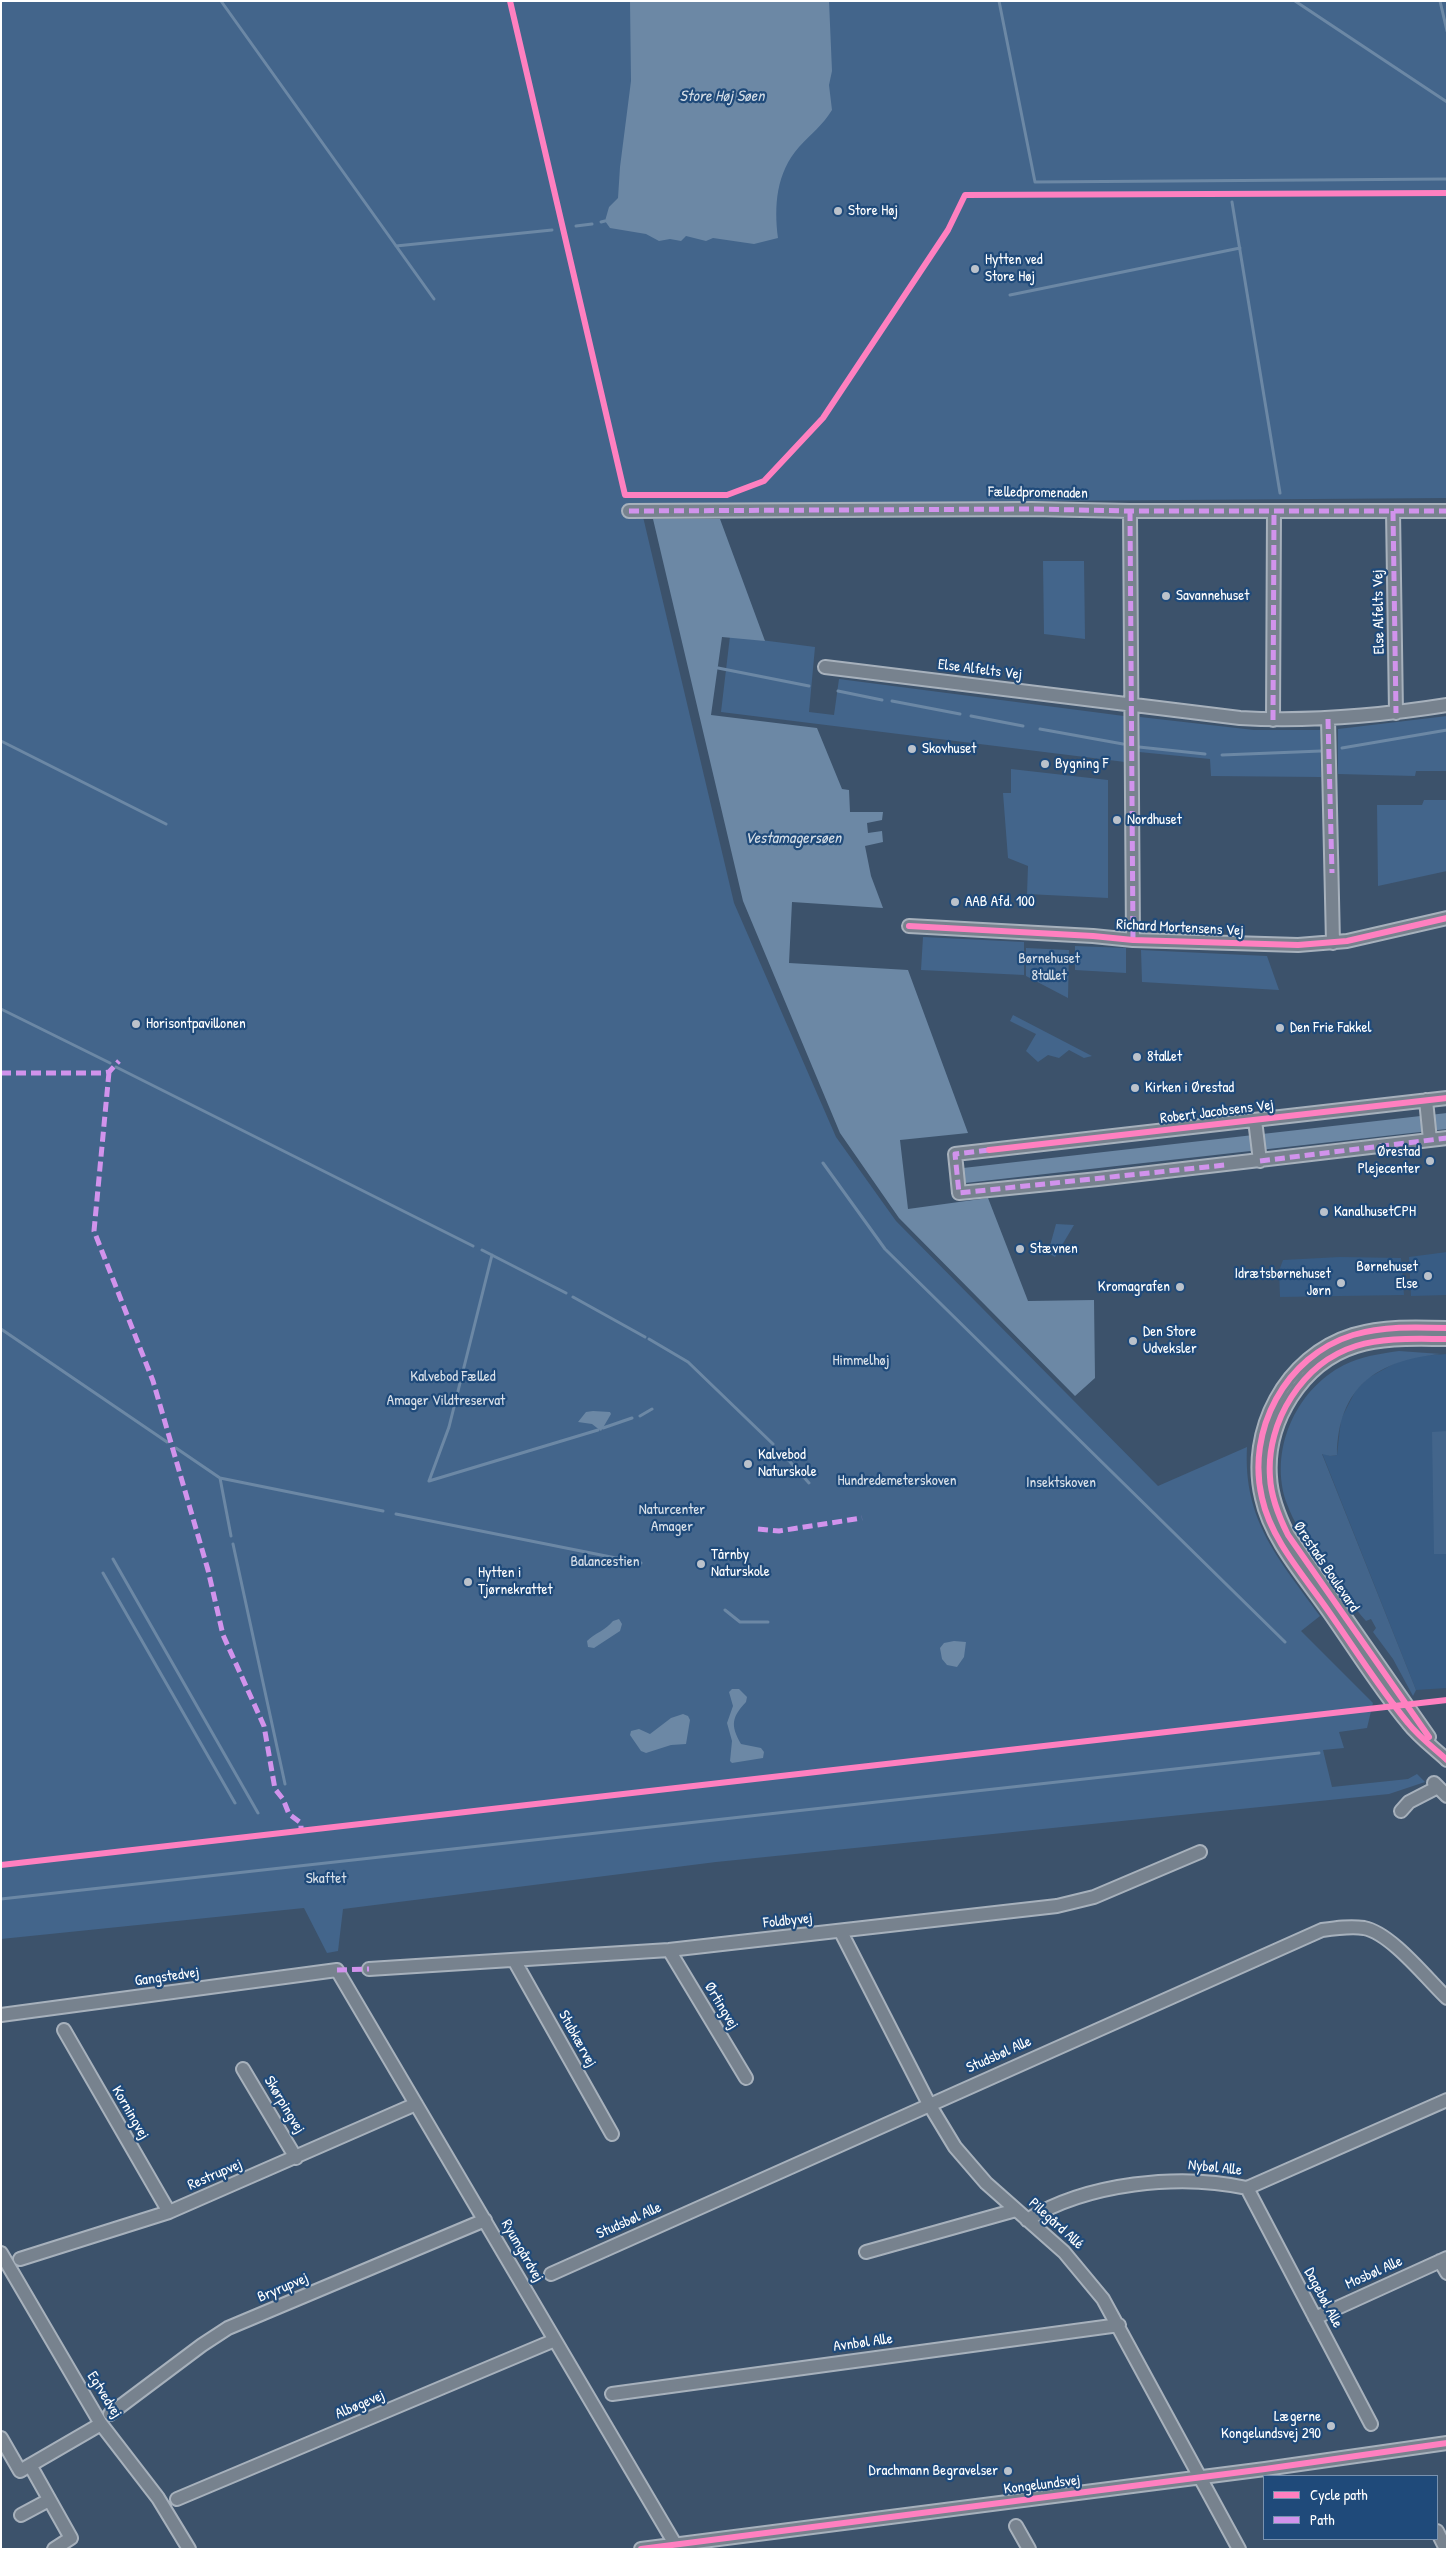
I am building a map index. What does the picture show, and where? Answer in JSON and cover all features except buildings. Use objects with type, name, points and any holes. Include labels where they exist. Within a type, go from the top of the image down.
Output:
[{"type":"street","name":"Fælledpromenaden","points":[[629,511],[1032,509],[1130,511],[1447,511]]},
{"type":"street","points":[[1130,511],[1131,706]]},
{"type":"street","points":[[1273,720],[1274,511]]},
{"type":"street","name":"Else Alfelts Vej","points":[[1393,511],[1396,713]]},
{"type":"street","name":"Else Alfelts Vej","points":[[825,666],[1131,706],[1226,717],[1273,720],[1328,719],[1396,713],[1447,705]]},
{"type":"street","name":"Richard Mortensens Vej","points":[[1131,706],[1133,940]]},
{"type":"street","points":[[1328,719],[1332,943]]},
{"type":"street","name":"Richard Mortensens Vej","points":[[909,926],[1133,940],[1263,945],[1332,943],[1447,918]]},
{"type":"street","name":"Robert Jacobsens Vej","points":[[1447,1098],[1255,1125],[955,1154],[959,1193],[1260,1157],[1447,1138]]},
{"type":"street","points":[[1426,1100],[1430,1140]]},
{"type":"street","name":"Robert Jacobsens Vej","points":[[1255,1125],[1260,1157]]},
{"type":"street","name":"Ørestads Boulevard","points":[[1400,1705],[1279,1540],[1262,1499],[1258,1478],[1258,1455],[1269,1412],[1279,1393],[1292,1375],[1330,1345],[1351,1336],[1374,1330],[1399,1327],[1447,1328]]},
{"type":"street","name":"Ørestads Boulevard","points":[[1400,1705],[1288,1535],[1272,1497],[1270,1455],[1274,1435],[1289,1399],[1316,1369],[1334,1356],[1354,1347],[1375,1342],[1447,1339]]},
{"type":"street","points":[[1400,1705],[1422,1738],[1445,1758]]},
{"type":"street","points":[[1402,1811],[1409,1802],[1439,1789]]},
{"type":"street","name":"Foldbyvej","points":[[369,1969],[669,1950],[1057,1906],[1094,1897],[1200,1852]]},
{"type":"street","name":"Studsbøl Alle","points":[[551,2274],[1322,1930],[1347,1927],[1366,1928],[1386,1938],[1447,1998]]},
{"type":"street","name":"Pilegård Allé","points":[[841,1932],[929,2104],[955,2147],[986,2183],[1064,2252],[1086,2275],[1119,2325],[1239,2549]]},
{"type":"street","name":"Ørtingvej","points":[[669,1950],[746,2078]]},
{"type":"street","name":"Stubkærvej","points":[[514,1960],[612,2134]]},
{"type":"street","name":"Gangstedvej","points":[[1,2016],[338,1970]]},
{"type":"street","name":"Ryumgårdvej","points":[[338,1970],[676,2546]]},
{"type":"street","name":"Korningvej","points":[[64,2030],[169,2212]]},
{"type":"street","name":"Skørpingvej","points":[[243,2069],[296,2158]]},
{"type":"street","name":"Nybøl Alle","points":[[1027,2220],[1072,2200],[1143,2184],[1216,2181],[1247,2188],[1447,2100]]},
{"type":"street","name":"Restrupvej","points":[[20,2259],[169,2212],[416,2104]]},
{"type":"street","name":"Dagebøl Alle","points":[[1247,2188],[1371,2424]]},
{"type":"street","points":[[866,2252],[1016,2210]]},
{"type":"street","name":"Bryrupvej","points":[[30,2465],[105,2419],[202,2345],[228,2328],[485,2220]]},
{"type":"street","name":"Egtvedvej","points":[[1,2253],[5,2268],[158,2498],[189,2549]]},
{"type":"street","points":[[1444,2260],[1447,2273]]},
{"type":"street","name":"Mosbøl Alle","points":[[1315,2318],[1444,2260]]},
{"type":"street","name":"Avnbøl Alle","points":[[612,2394],[1119,2325]]},
{"type":"street","name":"Albøgevej","points":[[177,2499],[555,2340]]},
{"type":"street","points":[[1,2438],[20,2471],[30,2465],[71,2538],[54,2549]]},
{"type":"street","name":"Kongelundsvej","points":[[641,2549],[676,2546],[1447,2443]]},
{"type":"street","points":[[21,2515],[49,2500]]},
{"type":"street","points":[[1016,2526],[1029,2549]]},
{"type":"street","points":[[1438,2533],[1446,2549]]},
{"type":"shaded area","name":"Børnehuset Else","points":[[1447,1252],[1447,1295],[1411,1296],[1409,1257]]},
{"type":"shaded area","name":"Idrætsbørnehuset Jørn","points":[[1340,1257],[1401,1258],[1404,1295],[1280,1297],[1279,1271],[1283,1260]]},
{"type":"shaded area","points":[[1447,1354],[1447,1688],[1416,1690],[1322,1453],[1330,1456],[1337,1455],[1341,1419],[1356,1390],[1368,1378],[1399,1361],[1420,1356]]},
{"type":"green space","name":"Kalvebod Fælled","points":[[1,1],[1447,1],[1447,498],[640,504],[734,903],[836,1137],[896,1221],[1158,1486],[1247,1447],[1247,1473],[1251,1497],[1258,1518],[1278,1557],[1320,1616],[1301,1631],[1373,1703],[1367,1728],[1339,1732],[1344,1748],[1323,1750],[1332,1787],[1408,1779],[1417,1774],[1425,1782],[1389,1794],[716,1862],[343,1909],[338,1951],[327,1953],[304,1908],[1,1939]]},
{"type":"green space","points":[[1043,561],[1084,561],[1085,639],[1044,634]]},
{"type":"green space","points":[[730,636],[815,647],[809,712],[834,715],[839,679],[1124,716],[1125,762],[721,712]]},
{"type":"green space","points":[[1447,716],[1447,771],[1416,771],[1415,776],[1338,774],[1338,729]]},
{"type":"green space","points":[[1140,717],[1254,730],[1320,730],[1321,777],[1211,776],[1210,759],[1139,752]]},
{"type":"green space","points":[[1011,769],[1108,780],[1108,898],[1027,894],[1028,866],[1008,858],[1003,793],[1011,793]]},
{"type":"green space","points":[[1424,800],[1447,800],[1447,871],[1378,886],[1377,805],[1422,805]]},
{"type":"green space","points":[[923,937],[1024,942],[1024,975],[921,970]]},
{"type":"green space","points":[[1075,946],[1126,948],[1126,973],[1075,970]]},
{"type":"green space","name":"Børnehuset 8tallet","points":[[1026,948],[1069,950],[1068,998],[1026,976]]},
{"type":"green space","points":[[1141,950],[1267,956],[1279,990],[1142,982]]},
{"type":"green space","name":"Børnehuset 8tallet","points":[[1013,1015],[1092,1056],[1084,1058],[1069,1050],[1059,1058],[1048,1055],[1038,1062],[1026,1051],[1036,1034],[1010,1021]]},
{"type":"green space","points":[[1056,1224],[1074,1225],[1055,1257],[1048,1253]]},
{"type":"green space","points":[[1399,1351],[1441,1354],[1418,1357],[1398,1363],[1380,1371],[1365,1381],[1353,1395],[1345,1411],[1339,1431],[1337,1455],[1322,1454],[1416,1690],[1413,1696],[1393,1659],[1373,1632],[1376,1628],[1371,1619],[1366,1621],[1356,1609],[1322,1565],[1301,1533],[1287,1504],[1282,1484],[1281,1464],[1290,1424],[1299,1406],[1312,1390],[1327,1376],[1357,1359]]},
{"type":"green space","points":[[1447,1431],[1447,1554],[1434,1554],[1432,1432]]},
{"type":"water","name":"Store Høj Søen","points":[[630,1],[829,1],[832,71],[829,85],[832,110],[821,125],[799,147],[785,168],[778,190],[776,214],[778,238],[754,244],[713,238],[706,241],[686,236],[681,241],[670,239],[659,241],[646,234],[610,228],[605,221],[609,207],[618,198],[631,81]]},
{"type":"water","name":"Vestamagersøen","points":[[653,519],[720,519],[765,641],[722,637],[711,715],[817,728],[842,789],[849,790],[850,812],[883,812],[882,820],[867,823],[868,833],[882,831],[883,842],[865,846],[871,876],[883,908],[792,902],[789,963],[908,970],[968,1133],[900,1140],[908,1209],[988,1198],[1028,1301],[1094,1300],[1095,1378],[1075,1396],[899,1218],[840,1133],[743,901]]},
{"type":"water","points":[[1447,1113],[1447,1129],[965,1183],[963,1168]]},
{"type":"water","points":[[586,1412],[610,1412],[611,1414],[601,1431],[592,1424],[578,1422]]},
{"type":"water","points":[[619,1619],[622,1624],[620,1631],[594,1648],[588,1647],[587,1641],[613,1621]]},
{"type":"water","points":[[954,1641],[966,1642],[964,1657],[957,1667],[947,1665],[942,1659],[940,1648],[944,1643]]},
{"type":"water","points":[[732,1689],[739,1689],[747,1697],[746,1702],[735,1717],[734,1726],[737,1737],[741,1744],[761,1748],[764,1752],[763,1758],[732,1763],[730,1761],[732,1741],[727,1723],[733,1706],[729,1692]]},
{"type":"water","points":[[683,1714],[688,1716],[690,1720],[686,1744],[671,1745],[646,1753],[641,1751],[630,1735],[631,1731],[639,1729],[650,1734],[671,1718]]},
{"type":"waterway","points":[[221,1],[434,299]]},
{"type":"waterway","points":[[999,1],[1035,182],[1447,179]]},
{"type":"waterway","points":[[1295,1],[1447,102]]},
{"type":"waterway","points":[[1440,1],[1447,31]]},
{"type":"waterway","points":[[1232,202],[1280,493]]},
{"type":"waterway","points":[[601,222],[605,221]]},
{"type":"waterway","points":[[576,226],[592,224]]},
{"type":"waterway","points":[[396,246],[552,230]]},
{"type":"waterway","points":[[1010,295],[1240,248]]},
{"type":"waterway","points":[[718,668],[809,686]]},
{"type":"waterway","points":[[838,691],[882,700]]},
{"type":"waterway","points":[[892,701],[960,714]]},
{"type":"waterway","points":[[971,716],[1023,726]]},
{"type":"waterway","points":[[1040,729],[1123,744]]},
{"type":"waterway","points":[[1342,748],[1447,730]]},
{"type":"waterway","points":[[1,741],[166,824]]},
{"type":"waterway","points":[[1139,747],[1205,754]]},
{"type":"waterway","points":[[1222,755],[1321,751]]},
{"type":"waterway","points":[[1,1009],[110,1063]]},
{"type":"waterway","points":[[116,1067],[473,1246]]},
{"type":"waterway","points":[[823,1163],[885,1249],[1285,1642]]},
{"type":"waterway","points":[[482,1250],[566,1293]]},
{"type":"waterway","points":[[429,1481],[449,1427],[492,1255]]},
{"type":"waterway","points":[[573,1297],[645,1337]]},
{"type":"waterway","points":[[1,1329],[167,1442]]},
{"type":"waterway","points":[[649,1339],[688,1362],[773,1444]]},
{"type":"waterway","points":[[640,1416],[652,1409]]},
{"type":"waterway","points":[[603,1428],[632,1418]]},
{"type":"waterway","points":[[429,1481],[598,1430]]},
{"type":"waterway","points":[[176,1448],[220,1478],[383,1511]]},
{"type":"waterway","points":[[783,1454],[809,1483]]},
{"type":"waterway","points":[[220,1478],[231,1536]]},
{"type":"waterway","points":[[396,1514],[641,1563]]},
{"type":"waterway","points":[[233,1544],[285,1784]]},
{"type":"waterway","points":[[113,1559],[258,1813]]},
{"type":"waterway","points":[[103,1573],[235,1803]]},
{"type":"waterway","points":[[725,1610],[740,1622],[768,1622]]},
{"type":"waterway","points":[[1,1899],[1319,1753]]},
{"type":"marked path","points":[[629,511],[1032,509],[1130,511],[1447,511]]},
{"type":"marked path","points":[[1130,511],[1133,940]]},
{"type":"marked path","points":[[1273,720],[1274,511]]},
{"type":"marked path","points":[[1393,511],[1396,713]]},
{"type":"marked path","points":[[1328,719],[1332,873]]},
{"type":"marked path","points":[[1,1073],[101,1073],[109,1072],[119,1061]]},
{"type":"marked path","points":[[109,1072],[94,1231],[153,1381],[208,1570],[223,1635],[264,1726],[275,1789],[283,1799],[289,1814],[301,1823],[301,1831]]},
{"type":"marked path","points":[[1260,1161],[1447,1138]]},
{"type":"marked path","points":[[989,1150],[955,1154],[959,1193],[1225,1165]]},
{"type":"marked path","points":[[758,1529],[779,1531],[862,1518]]},
{"type":"marked path","points":[[337,1970],[369,1969]]},
{"type":"cycle path","points":[[510,1],[625,495],[727,495],[764,481],[823,418],[948,230],[965,195],[1447,193]]},
{"type":"cycle path","points":[[909,926],[1133,940],[1298,945],[1347,941],[1447,918]]},
{"type":"cycle path","points":[[989,1150],[1447,1098]]},
{"type":"cycle path","points":[[1447,1328],[1399,1328],[1364,1332],[1329,1345],[1308,1360],[1290,1378],[1276,1399],[1266,1423],[1260,1447],[1259,1473],[1266,1514],[1290,1558],[1397,1710],[1417,1733],[1447,1760]]},
{"type":"cycle path","points":[[1429,1737],[1288,1535],[1272,1492],[1270,1456],[1281,1416],[1291,1397],[1304,1380],[1319,1366],[1337,1354],[1356,1346],[1378,1341],[1447,1339]]},
{"type":"cycle path","points":[[1,1865],[1447,1700]]},
{"type":"cycle path","points":[[641,2549],[1265,2469],[1447,2443]]},
{"type":"place","name":"Store Høj","points":[[838,211]]},
{"type":"place","name":"Hytten ved Store Høj","points":[[975,269]]},
{"type":"place","name":"Savannehuset","points":[[1166,596]]},
{"type":"place","name":"Skovhuset","points":[[912,749]]},
{"type":"place","name":"Bygning F","points":[[1045,764]]},
{"type":"place","name":"Nordhuset","points":[[1117,820]]},
{"type":"place","name":"AAB Afd. 100","points":[[955,902]]},
{"type":"place","name":"Horisontpavillonen","points":[[136,1024]]},
{"type":"place","name":"Den Frie Fakkel","points":[[1280,1028]]},
{"type":"place","name":"8tallet","points":[[1137,1057]]},
{"type":"place","name":"Kirken i Ørestad","points":[[1135,1088]]},
{"type":"place","name":"Ørestad Plejecenter","points":[[1430,1161]]},
{"type":"place","name":"KanalhusetCPH","points":[[1324,1212]]},
{"type":"place","name":"Stævnen","points":[[1020,1249]]},
{"type":"place","name":"Børnehuset Else","points":[[1428,1276]]},
{"type":"place","name":"Idrætsbørnehuset Jørn","points":[[1341,1283]]},
{"type":"place","name":"Kromagrafen","points":[[1180,1287]]},
{"type":"place","name":"Den Store Udveksler","points":[[1133,1341]]},
{"type":"place","name":"Kalvebod Naturskole","points":[[748,1464]]},
{"type":"place","name":"Tårnby Naturskole","points":[[701,1564]]},
{"type":"place","name":"Hytten i Tjørnekrattet","points":[[468,1582]]},
{"type":"place","name":"Lægerne Kongelundsvej 290","points":[[1331,2426]]},
{"type":"place","name":"Drachmann Begravelser","points":[[1008,2471]]},
{"type":"park label","name":"Himmelhøj","points":[[861,1361]]},
{"type":"park label","name":"Amager Vildtreservat","points":[[446,1401]]},
{"type":"park label","name":"Hundredemeterskoven","points":[[897,1481]]},
{"type":"park label","name":"Insektskoven","points":[[1061,1483]]},
{"type":"park label","name":"Naturcenter Amager","points":[[672,1518]]},
{"type":"park label","name":"Balancestien","points":[[605,1562]]},
{"type":"park label","name":"Skaftet","points":[[326,1879]]}]
